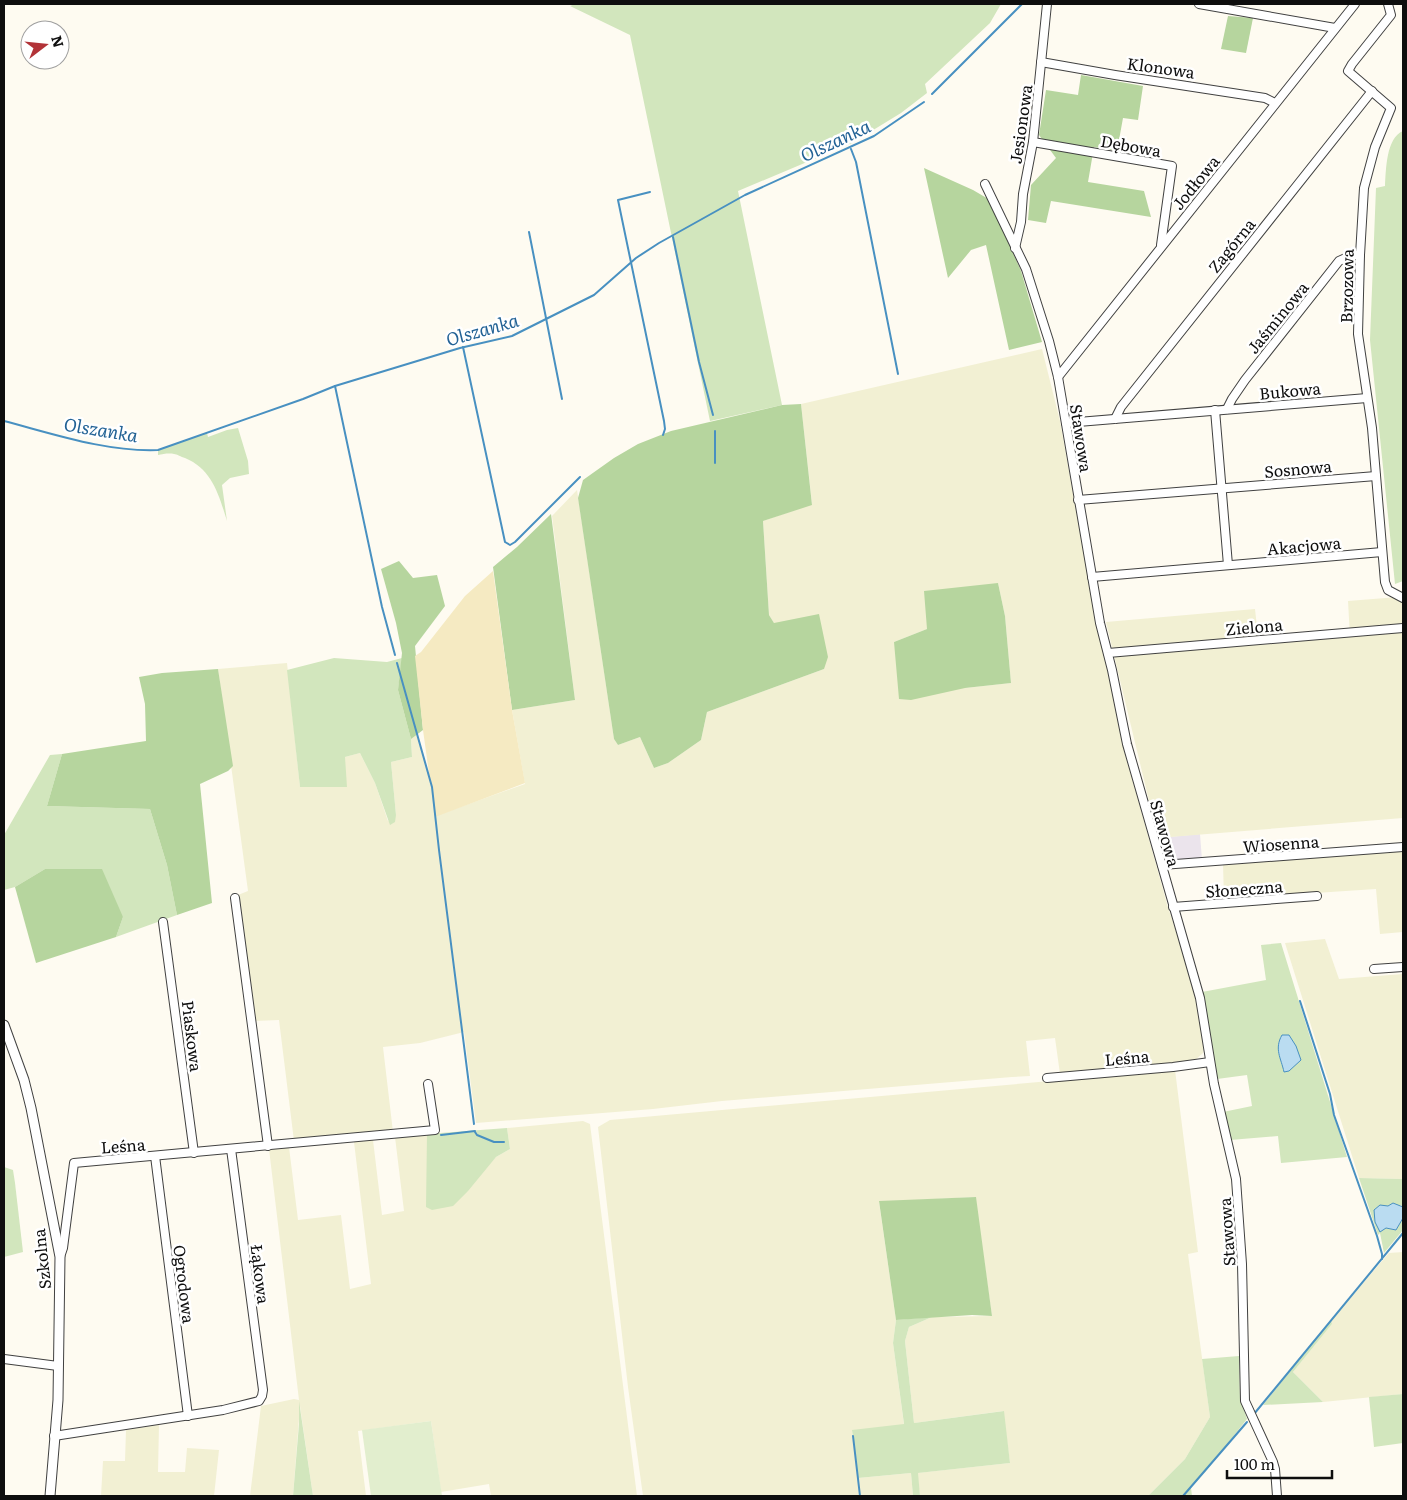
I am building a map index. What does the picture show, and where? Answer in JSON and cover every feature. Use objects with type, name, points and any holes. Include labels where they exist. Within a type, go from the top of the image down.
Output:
[{"type":"street","name":"Jesionowa","points":[[1015,248],[1021,222],[1023,194],[1033,142],[1047,4]]},
{"type":"street","points":[[1200,4],[1335,28]]},
{"type":"street","name":"Jodłowa","points":[[1058,376],[1354,4]]},
{"type":"street","name":"Brzozowa","points":[[1388,4],[1391,15],[1348,71],[1392,108],[1375,147],[1362,200],[1358,334],[1372,428],[1385,582],[1388,590],[1403,598]]},
{"type":"street","name":"Klonowa","points":[[1041,62],[1265,98],[1275,103]]},
{"type":"street","name":"Zagórna","points":[[1115,419],[1121,407],[1372,91]]},
{"type":"street","name":"Dębowa","points":[[1033,142],[1172,166],[1161,247]]},
{"type":"street","name":"Stawowa","points":[[985,184],[1026,269],[1058,376],[1100,623],[1127,744],[1200,998],[1210,1062],[1236,1179],[1242,1264],[1245,1401],[1273,1462],[1277,1496]]},
{"type":"street","name":"Jaśminowa","points":[[1227,409],[1245,380],[1339,261],[1352,255],[1360,255]]},
{"type":"street","name":"Bukowa","points":[[1066,423],[1367,398]]},
{"type":"street","points":[[1215,410],[1228,565]]},
{"type":"street","name":"Sosnowa","points":[[1078,500],[1376,476]]},
{"type":"street","name":"Akacjowa","points":[[1092,577],[1382,552]]},
{"type":"street","name":"Zielona","points":[[1108,653],[1403,628]]},
{"type":"street","name":"Wiosenna","points":[[1162,866],[1403,847]]},
{"type":"street","name":"Słoneczna","points":[[1173,907],[1317,896]]},
{"type":"street","points":[[235,898],[268,1146]]},
{"type":"street","name":"Piaskowa","points":[[163,922],[194,1153]]},
{"type":"street","points":[[1374,970],[1403,967]]},
{"type":"street","name":"Szkolna","points":[[4,1025],[29,1098],[60,1231],[58,1400],[50,1496]]},
{"type":"street","name":"Leśna","points":[[1047,1078],[1210,1062]]},
{"type":"street","name":"Leśna","points":[[60,1231],[74,1163],[435,1130],[428,1084]]},
{"type":"street","name":"Łąkowa","points":[[188,1416],[259,1401],[263,1390],[231,1149]]},
{"type":"street","name":"Ogrodowa","points":[[155,1156],[188,1416]]},
{"type":"street","points":[[4,1359],[58,1366]]},
{"type":"street","points":[[54,1436],[188,1416]]},
{"type":"shaded area","points":[[1042,349],[1060,421],[1096,622],[1125,753],[1167,904],[1196,993],[1204,1045],[1203,1053],[1194,1061],[1175,1065],[1060,1074],[1055,1038],[1026,1041],[1030,1076],[476,1123],[464,1032],[420,1043],[383,1047],[393,1132],[294,1141],[279,1020],[253,1021],[238,895],[248,891],[218,669],[287,663],[300,787],[345,757],[360,753],[375,783],[388,821],[396,815],[391,762],[412,757],[411,739],[417,734],[432,787],[435,816],[525,784],[512,710],[575,700],[552,516],[577,490],[614,739],[618,745],[640,737],[654,768],[668,763],[701,740],[707,712],[824,669],[774,623],[769,615],[763,521],[812,504],[801,404]],"holes":[[[998,583],[1005,616],[1011,683],[965,688],[894,642],[927,629]]]},
{"type":"shaded area","points":[[1398,597],[1403,602],[1403,818],[1158,838],[1106,622],[1255,609],[1259,645],[1350,637],[1348,601]]},
{"type":"shaded area","points":[[1200,834],[1202,860],[1165,863],[1158,838]]},
{"type":"shaded area","points":[[1403,850],[1403,932],[1380,934],[1376,889],[1224,899],[1223,864]]},
{"type":"shaded area","points":[[1325,939],[1339,979],[1403,974],[1403,1179],[1359,1178],[1285,943]]},
{"type":"shaded area","points":[[1175,1070],[1198,1252],[1188,1254],[1210,1417],[1185,1459],[1148,1496],[920,1496],[917,1473],[1010,1463],[1003,1411],[914,1423],[905,1341],[909,1327],[932,1317],[992,1316],[975,1197],[879,1202],[896,1320],[893,1343],[904,1425],[852,1431],[858,1478],[911,1473],[913,1496],[643,1496],[628,1387],[598,1127],[610,1120]]},
{"type":"shaded area","points":[[583,1121],[590,1124],[637,1496],[491,1496],[489,1484],[441,1492],[431,1421],[358,1431],[366,1496],[313,1496],[300,1406],[293,1496],[250,1496],[261,1406],[294,1399],[299,1400],[269,1149],[289,1147],[298,1220],[341,1215],[350,1289],[371,1284],[354,1142],[373,1140],[382,1215],[404,1211],[395,1137],[427,1134],[428,1148],[485,1168],[496,1157],[510,1149],[507,1128]]},
{"type":"shaded area","points":[[1403,1252],[1403,1394],[1323,1402],[1293,1372],[1332,1324],[1331,1320],[1389,1253]]},
{"type":"shaded area","points":[[159,1425],[158,1472],[185,1472],[187,1448],[219,1450],[214,1496],[101,1496],[103,1461],[125,1461],[126,1430]]},
{"type":"green space","points":[[575,4],[1001,4],[990,23],[925,84],[927,93],[901,113],[852,143],[738,191],[782,405],[710,421],[630,35],[570,6]]},
{"type":"green space","points":[[1228,16],[1253,18],[1246,53],[1221,49]]},
{"type":"green space","points":[[1081,75],[1143,86],[1138,120],[1123,118],[1117,151],[1094,147],[1088,182],[1144,191],[1151,217],[1051,201],[1046,223],[1028,220],[1031,185],[1056,158],[1039,135],[1046,90],[1078,95]]},
{"type":"green space","points":[[1403,131],[1403,581],[1395,584],[1370,340],[1376,188],[1385,186],[1390,147],[1397,135]]},
{"type":"green space","points":[[924,168],[973,190],[990,200],[1021,271],[1042,342],[1009,350],[986,245],[971,250],[948,278]]},
{"type":"green space","points":[[801,404],[812,505],[763,521],[769,615],[774,623],[819,614],[828,657],[824,669],[707,712],[701,740],[668,763],[654,768],[640,737],[618,745],[614,739],[578,498],[583,480],[638,444],[671,431],[782,405]]},
{"type":"green space","points":[[238,428],[248,461],[249,474],[230,478],[222,485],[227,521],[213,484],[202,469],[176,454],[158,455],[158,450],[207,433],[208,437]]},
{"type":"green space","points":[[551,514],[575,700],[512,710],[493,567]]},
{"type":"green space","points":[[399,561],[413,578],[437,575],[445,606],[415,646],[423,730],[411,739],[398,690],[402,653],[381,569]]},
{"type":"green space","points":[[998,583],[1005,616],[1011,683],[965,688],[911,700],[899,699],[894,642],[927,629],[924,591]]},
{"type":"green space","points":[[334,658],[387,662],[402,658],[398,690],[411,739],[412,757],[391,762],[396,815],[395,822],[390,825],[375,783],[360,753],[345,757],[347,787],[300,787],[287,670]]},
{"type":"green space","points":[[218,669],[233,766],[228,771],[200,784],[212,903],[177,915],[167,865],[150,809],[47,806],[62,754],[146,741],[145,704],[139,677],[162,673]]},
{"type":"green space","points":[[62,754],[47,806],[150,809],[167,865],[177,915],[116,937],[123,917],[45,869],[15,887],[4,890],[4,835],[50,755]]},
{"type":"green space","points":[[45,869],[102,869],[123,917],[116,937],[36,963],[15,887]]},
{"type":"green space","points":[[1281,943],[1347,1157],[1281,1163],[1278,1136],[1230,1140],[1223,1112],[1252,1106],[1247,1075],[1217,1079],[1202,992],[1266,980],[1261,945]]},
{"type":"green space","points":[[507,1128],[510,1149],[496,1157],[453,1206],[432,1210],[426,1207],[427,1134]]},
{"type":"green space","points":[[4,1167],[13,1170],[23,1252],[4,1257]]},
{"type":"green space","points":[[1359,1178],[1403,1179],[1403,1207],[1400,1205],[1386,1228],[1396,1230],[1403,1218],[1403,1230],[1384,1253],[1380,1233],[1378,1235]]},
{"type":"green space","points":[[976,1197],[992,1316],[972,1315],[896,1320],[879,1201]]},
{"type":"green space","points":[[932,1317],[909,1327],[905,1341],[914,1423],[1004,1411],[1010,1463],[918,1473],[920,1496],[913,1496],[911,1473],[858,1478],[852,1430],[904,1424],[893,1343],[896,1320]]},
{"type":"green space","points":[[1331,1320],[1332,1324],[1293,1372],[1323,1402],[1263,1405]]},
{"type":"green space","points":[[1239,1356],[1240,1398],[1247,1419],[1191,1488],[1192,1496],[1148,1496],[1185,1459],[1210,1417],[1202,1359]]},
{"type":"green space","points":[[1403,1394],[1403,1443],[1374,1447],[1369,1397]]},
{"type":"green space","points":[[299,1401],[313,1496],[293,1496]]},
{"type":"green space","points":[[431,1421],[442,1496],[371,1496],[362,1430]]},
{"type":"sand","points":[[493,571],[512,710],[525,783],[435,817],[415,656],[421,652],[465,596]]},
{"type":"water","points":[[1282,1035],[1289,1035],[1296,1046],[1301,1060],[1289,1071],[1284,1072],[1278,1049]]},
{"type":"water","points":[[1393,1203],[1403,1207],[1403,1218],[1396,1230],[1386,1228],[1380,1232],[1375,1222],[1374,1210],[1380,1205],[1388,1206]]},
{"type":"waterway","name":"Olszanka","points":[[932,94],[1022,4]]},
{"type":"waterway","name":"Olszanka","points":[[4,421],[100,445],[139,450],[158,450],[335,386],[460,348],[512,336],[594,295],[636,258],[659,243],[745,195],[874,136],[924,102]]},
{"type":"waterway","points":[[851,149],[856,162],[898,374]]},
{"type":"waterway","points":[[650,192],[618,200],[664,421],[665,429],[663,435]]},
{"type":"waterway","name":"Olszanka","points":[[529,232],[562,399]]},
{"type":"waterway","points":[[673,237],[699,362],[713,415]]},
{"type":"waterway","points":[[463,347],[505,542],[510,545],[515,542],[580,477]]},
{"type":"waterway","points":[[335,386],[382,607],[395,655]]},
{"type":"waterway","points":[[715,431],[715,463]]},
{"type":"waterway","points":[[397,663],[432,787],[474,1124]]},
{"type":"waterway","points":[[1300,1001],[1330,1094],[1334,1115],[1377,1236],[1382,1259]]},
{"type":"waterway","points":[[441,1135],[475,1131]]},
{"type":"waterway","points":[[475,1132],[477,1135],[494,1142],[504,1142]]},
{"type":"waterway","points":[[1254,1414],[1403,1233]]},
{"type":"waterway","points":[[1183,1496],[1247,1422]]},
{"type":"waterway","points":[[853,1436],[860,1496]]}]
